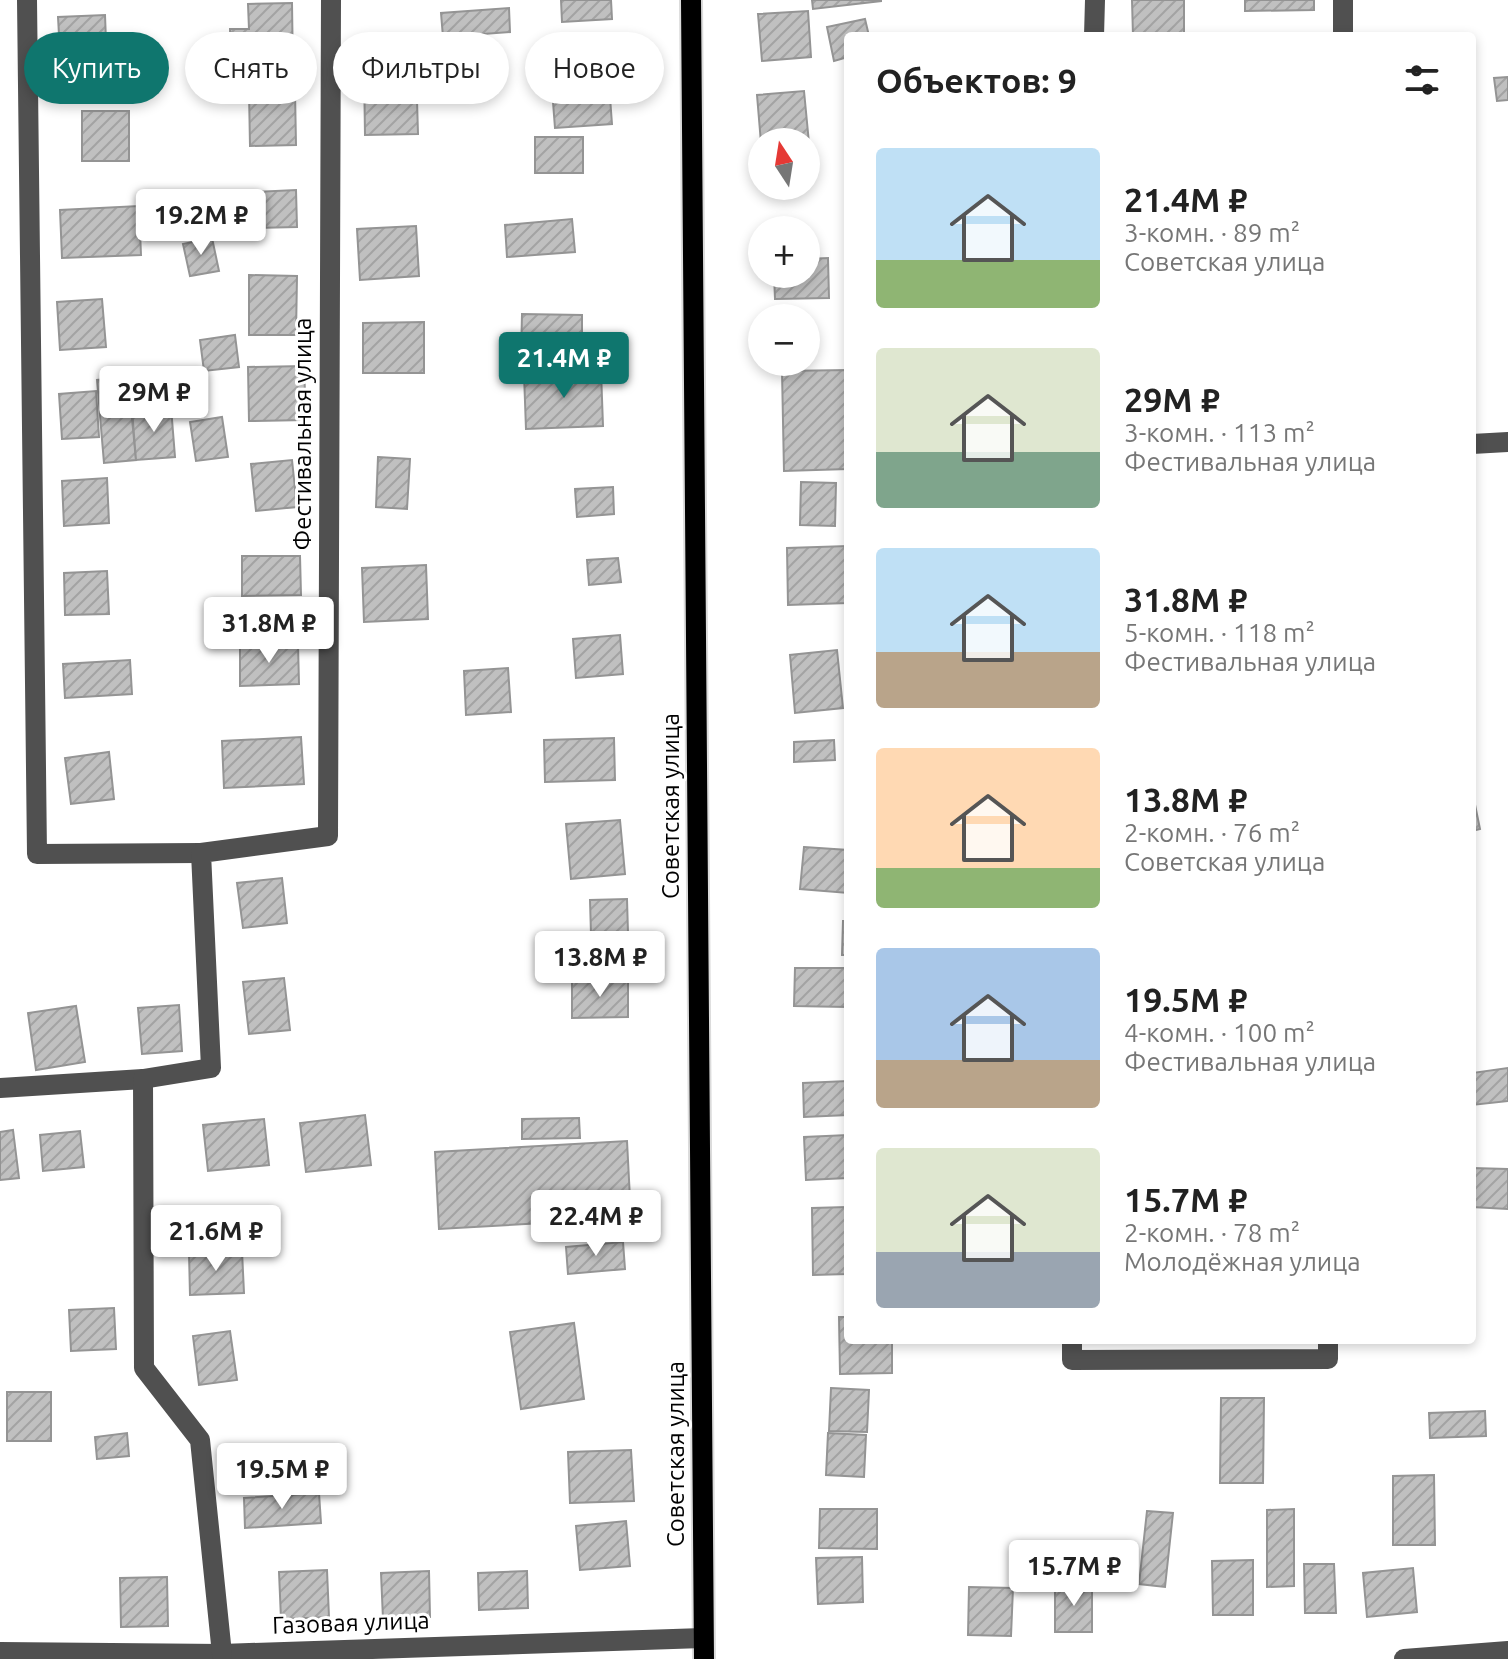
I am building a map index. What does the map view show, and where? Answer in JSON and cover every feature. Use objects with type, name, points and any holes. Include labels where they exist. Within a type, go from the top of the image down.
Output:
[{"type":"main road","name":"Советская улица","points":[[691,0],[704,1659]]},
{"type":"street","name":"Фестивальная улица","points":[[27,0],[37,854],[201,853],[328,836],[331,0]]},
{"type":"street","points":[[1094,32],[1095,0]]},
{"type":"street","points":[[1343,0],[1343,32]]},
{"type":"street","points":[[1476,444],[1508,442]]},
{"type":"street","points":[[0,1088],[143,1079],[211,1068],[201,853]]},
{"type":"street","points":[[143,1079],[144,1368],[200,1440],[222,1654]]},
{"type":"street","points":[[1072,1344],[1072,1360],[1328,1359],[1328,1344]]},
{"type":"street","name":"Газовая улица","points":[[0,1652],[222,1654],[703,1638]]},
{"type":"street","points":[[1404,1659],[1508,1651]]},
{"type":"building","points":[[561,0],[611,0],[612,19],[562,22]]},
{"type":"building","points":[[812,0],[881,0],[881,1],[813,9]]},
{"type":"building","points":[[1132,0],[1184,0],[1184,32],[1133,32]]},
{"type":"building","points":[[1245,0],[1314,0],[1314,10],[1245,11]]},
{"type":"building","points":[[292,3],[292,32],[230,32],[230,29],[249,29],[248,4]]},
{"type":"building","points":[[509,8],[510,32],[443,32],[441,13]]},
{"type":"building","points":[[808,11],[811,57],[762,61],[758,14]]},
{"type":"building","points":[[105,15],[106,32],[59,32],[58,17]]},
{"type":"building","points":[[865,19],[868,32],[844,32],[844,58],[834,61],[827,27]]},
{"type":"building","points":[[1508,77],[1508,100],[1497,101],[1494,78]]},
{"type":"building","points":[[804,91],[808,128],[760,128],[757,95]]},
{"type":"building","points":[[249,104],[295,104],[296,145],[250,146]]},
{"type":"building","points":[[365,104],[417,104],[418,134],[365,135]]},
{"type":"building","points":[[553,104],[610,104],[612,124],[555,128]]},
{"type":"building","points":[[82,111],[129,111],[129,161],[82,161]]},
{"type":"building","points":[[535,137],[583,137],[583,173],[535,173]]},
{"type":"building","points":[[296,190],[297,227],[254,228],[253,192]]},
{"type":"building","points":[[139,206],[141,255],[62,258],[60,210]]},
{"type":"building","points":[[572,219],[575,252],[507,257],[505,225]]},
{"type":"building","points":[[416,226],[419,276],[360,280],[357,229]]},
{"type":"building","points":[[212,238],[219,271],[190,276],[183,244]]},
{"type":"building","points":[[820,258],[828,258],[829,298],[775,299],[775,288],[820,288]]},
{"type":"building","points":[[249,275],[297,276],[296,335],[249,335]]},
{"type":"building","points":[[102,299],[106,347],[60,350],[57,302]]},
{"type":"building","points":[[522,314],[582,315],[582,360],[521,359]]},
{"type":"building","points":[[424,322],[424,373],[363,373],[363,323]]},
{"type":"building","points":[[235,335],[239,367],[204,371],[200,340]]},
{"type":"building","points":[[304,366],[306,420],[249,421],[248,367]]},
{"type":"building","points":[[820,370],[844,370],[844,469],[784,471],[782,376],[820,376]]},
{"type":"building","points":[[601,371],[603,426],[526,429],[524,374]]},
{"type":"building","points":[[128,377],[136,460],[104,463],[97,380]]},
{"type":"building","points":[[96,391],[99,437],[62,439],[59,394]]},
{"type":"building","points":[[171,407],[175,457],[136,460],[132,410]]},
{"type":"building","points":[[222,417],[228,457],[196,461],[190,422]]},
{"type":"building","points":[[378,457],[410,459],[407,509],[376,507]]},
{"type":"building","points":[[292,460],[297,507],[256,511],[251,464]]},
{"type":"building","points":[[107,478],[109,523],[64,526],[62,481]]},
{"type":"building","points":[[801,482],[836,483],[835,526],[800,525]]},
{"type":"building","points":[[613,487],[614,514],[577,517],[575,489]]},
{"type":"building","points":[[844,546],[844,603],[788,605],[787,548]]},
{"type":"building","points":[[242,556],[300,556],[301,595],[242,596]]},
{"type":"building","points":[[618,558],[621,582],[589,585],[587,560]]},
{"type":"building","points":[[426,565],[428,619],[364,622],[362,568]]},
{"type":"building","points":[[107,571],[109,614],[65,615],[64,573]]},
{"type":"building","points":[[620,635],[623,674],[576,678],[573,639]]},
{"type":"building","points":[[298,644],[299,684],[240,686],[240,646]]},
{"type":"building","points":[[837,650],[843,708],[795,713],[790,655]]},
{"type":"building","points":[[130,660],[132,694],[65,698],[63,664]]},
{"type":"building","points":[[508,668],[511,712],[466,715],[464,671]]},
{"type":"building","points":[[301,737],[304,784],[224,788],[222,741]]},
{"type":"building","points":[[614,738],[615,780],[545,782],[544,740]]},
{"type":"building","points":[[834,740],[835,760],[794,762],[794,742]]},
{"type":"building","points":[[109,752],[114,799],[71,804],[65,758]]},
{"type":"building","points":[[1476,810],[1480,829],[1476,830]]},
{"type":"building","points":[[620,820],[625,874],[571,879],[566,824]]},
{"type":"building","points":[[804,847],[844,850],[844,893],[800,889]]},
{"type":"building","points":[[282,878],[287,923],[243,928],[237,883]]},
{"type":"building","points":[[627,899],[628,933],[591,934],[590,900]]},
{"type":"building","points":[[843,921],[844,921],[844,955]]},
{"type":"building","points":[[795,968],[844,968],[844,1007],[794,1006]]},
{"type":"building","points":[[284,978],[290,1030],[249,1034],[243,982]]},
{"type":"building","points":[[572,980],[628,980],[628,1017],[572,1018]]},
{"type":"building","points":[[179,1005],[182,1051],[142,1054],[138,1008]]},
{"type":"building","points":[[76,1006],[85,1062],[36,1070],[28,1013]]},
{"type":"building","points":[[1508,1068],[1508,1101],[1476,1105],[1476,1072]]},
{"type":"building","points":[[844,1081],[844,1115],[804,1117],[803,1083]]},
{"type":"building","points":[[365,1115],[371,1165],[306,1172],[300,1123]]},
{"type":"building","points":[[579,1118],[580,1138],[522,1139],[522,1119]]},
{"type":"building","points":[[264,1119],[269,1165],[208,1171],[203,1125]]},
{"type":"building","points":[[13,1130],[19,1178],[0,1180],[0,1132]]},
{"type":"building","points":[[80,1131],[84,1167],[43,1171],[40,1135]]},
{"type":"building","points":[[844,1135],[844,1178],[806,1180],[804,1137]]},
{"type":"building","points":[[627,1141],[631,1218],[439,1229],[435,1152]]},
{"type":"building","points":[[1476,1168],[1508,1169],[1508,1209],[1476,1207]]},
{"type":"building","points":[[844,1207],[844,1274],[813,1275],[812,1208]]},
{"type":"building","points":[[623,1242],[625,1269],[568,1274],[566,1247]]},
{"type":"building","points":[[242,1251],[244,1293],[190,1295],[189,1253]]},
{"type":"building","points":[[114,1308],[116,1349],[71,1351],[69,1310]]},
{"type":"building","points":[[839,1317],[844,1317],[844,1344],[892,1344],[892,1373],[840,1374]]},
{"type":"building","points":[[574,1323],[584,1399],[521,1409],[510,1332]]},
{"type":"building","points":[[230,1331],[237,1380],[199,1385],[193,1336]]},
{"type":"building","points":[[831,1388],[869,1390],[867,1432],[829,1431]]},
{"type":"building","points":[[7,1392],[51,1392],[51,1441],[7,1441]]},
{"type":"building","points":[[1221,1398],[1264,1398],[1263,1483],[1220,1483]]},
{"type":"building","points":[[1485,1411],[1486,1436],[1430,1438],[1429,1413]]},
{"type":"building","points":[[127,1433],[129,1456],[97,1459],[95,1437]]},
{"type":"building","points":[[828,1433],[866,1435],[864,1477],[826,1475]]},
{"type":"building","points":[[299,1449],[302,1491],[245,1493],[243,1452]]},
{"type":"building","points":[[631,1450],[634,1501],[570,1503],[568,1452]]},
{"type":"building","points":[[1434,1475],[1435,1545],[1393,1545],[1393,1476]]},
{"type":"building","points":[[319,1493],[321,1523],[245,1528],[244,1498]]},
{"type":"building","points":[[820,1509],[877,1509],[877,1549],[819,1548]]},
{"type":"building","points":[[1294,1509],[1294,1586],[1267,1587],[1267,1510]]},
{"type":"building","points":[[1147,1511],[1173,1513],[1165,1587],[1139,1584]]},
{"type":"building","points":[[626,1521],[630,1566],[580,1570],[576,1526]]},
{"type":"building","points":[[862,1557],[863,1602],[818,1604],[816,1558]]},
{"type":"building","points":[[1253,1560],[1253,1615],[1213,1615],[1212,1561]]},
{"type":"building","points":[[1304,1564],[1334,1564],[1336,1613],[1305,1613]]},
{"type":"building","points":[[1413,1568],[1417,1612],[1367,1617],[1363,1573]]},
{"type":"building","points":[[327,1570],[329,1617],[281,1619],[279,1572]]},
{"type":"building","points":[[429,1571],[430,1617],[383,1619],[381,1573]]},
{"type":"building","points":[[527,1571],[528,1608],[479,1610],[478,1573]]},
{"type":"building","points":[[167,1577],[168,1626],[121,1627],[120,1578]]},
{"type":"building","points":[[1055,1585],[1092,1585],[1092,1632],[1055,1632]]},
{"type":"building","points":[[969,1587],[1013,1588],[1011,1636],[968,1635]]}]
